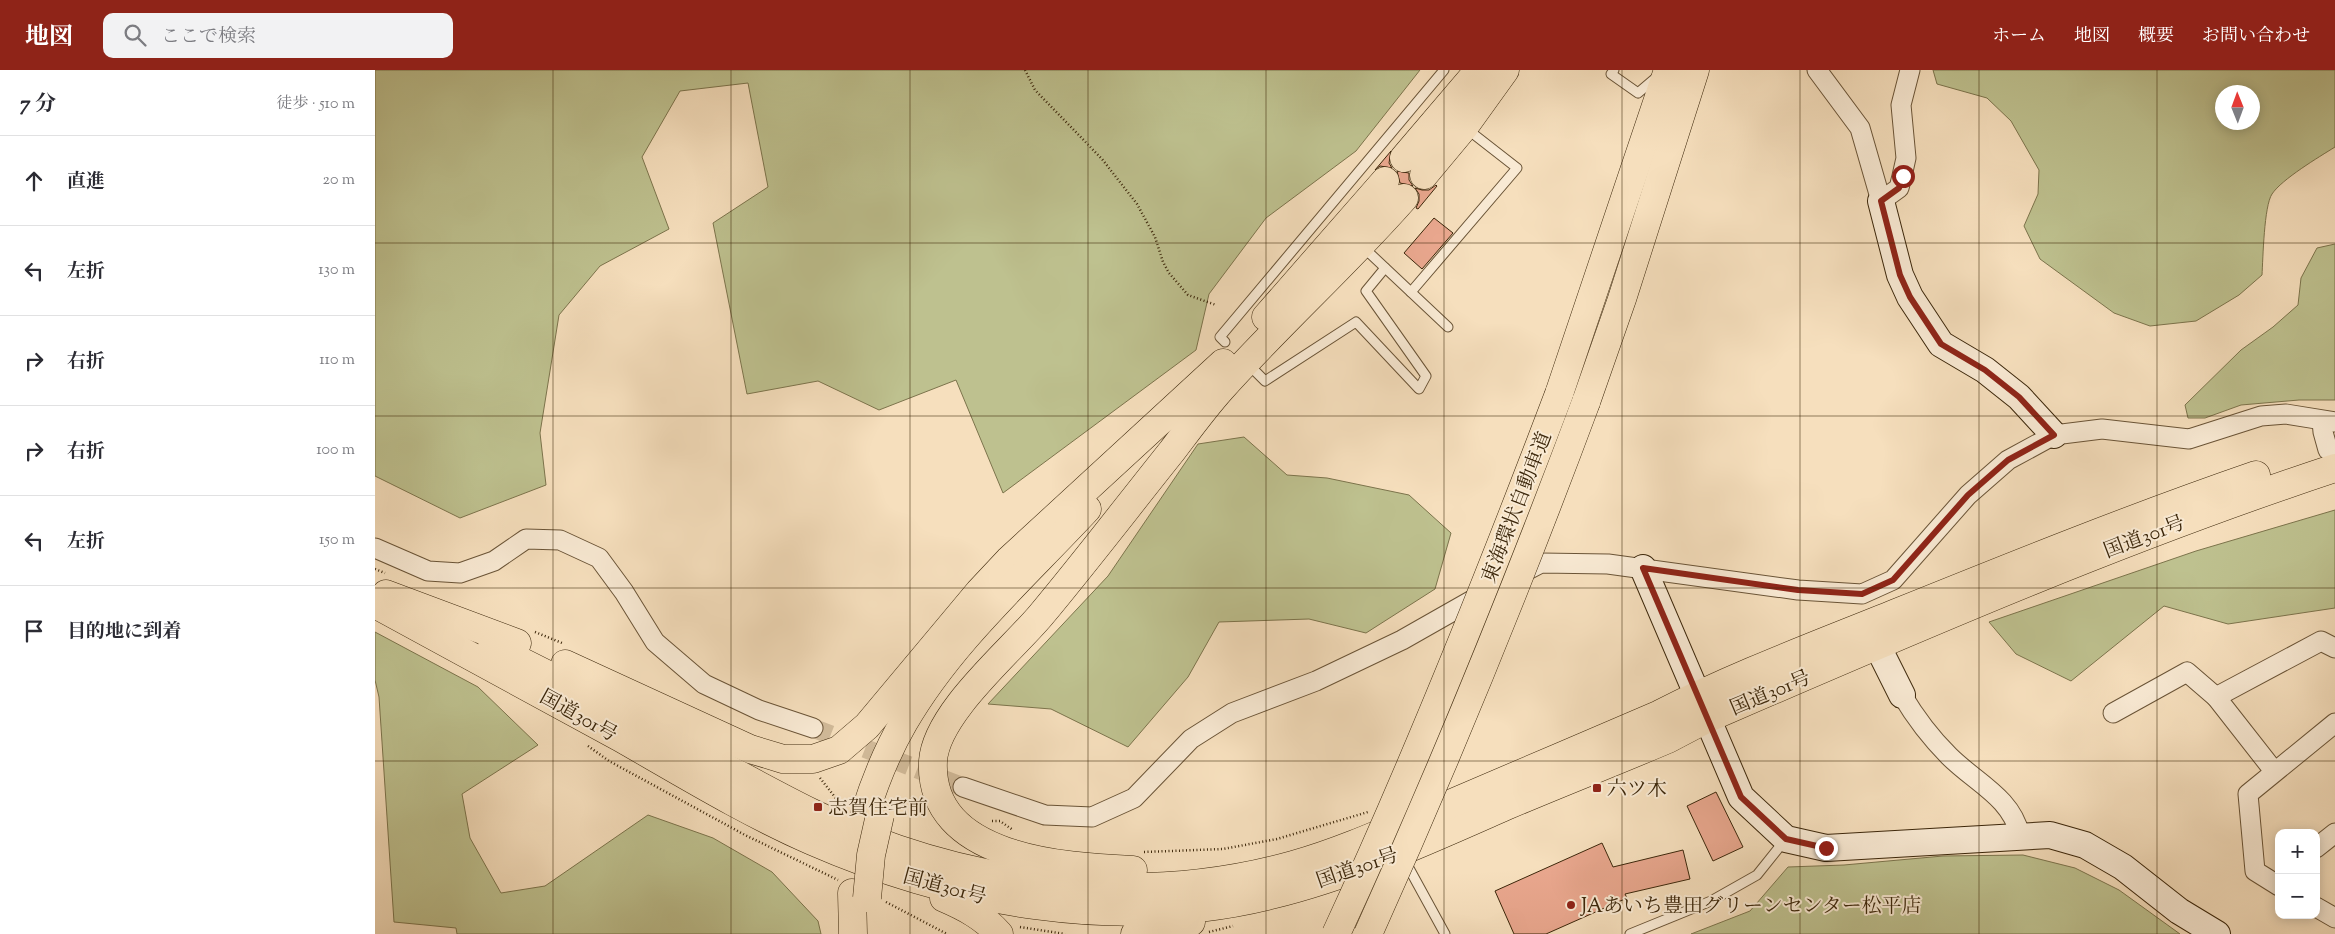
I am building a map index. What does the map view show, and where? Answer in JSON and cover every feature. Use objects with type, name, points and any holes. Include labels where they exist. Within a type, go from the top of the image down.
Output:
[{"type":"highway","points":[[1479,70],[1414,167],[1464,127],[1505,70]]},
{"type":"highway","name":"東海環状自動車道","points":[[1337,934],[1413,766],[1516,508],[1559,394],[1628,192],[1666,70]]},
{"type":"highway","name":"東海環状自動車道","points":[[1368,934],[1439,774],[1495,640],[1586,402],[1661,182],[1695,70]]},
{"type":"highway","points":[[853,934],[860,896],[871,855],[873,814],[909,745],[950,683],[1215,383],[1353,237],[1395,189]]},
{"type":"highway","points":[[375,592],[498,635],[750,749],[783,759],[813,759],[839,750],[867,726],[1009,560],[1215,383]]},
{"type":"highway","points":[[1215,383],[1061,591],[953,712],[936,746],[933,762],[938,794],[945,809],[954,822],[968,833],[991,845],[1020,855],[1080,866],[1146,871],[1238,866],[1302,854],[1341,843],[1457,801]]},
{"type":"highway","name":"国道301号","points":[[375,592],[425,614],[533,667],[851,832],[926,859],[991,875],[1056,884],[1121,887],[1188,884],[1257,874],[1324,856],[1392,829],[1651,718],[1702,707],[1877,645],[2003,591],[2265,491],[2333,455]]},
{"type":"highway","name":"国道301号","points":[[375,604],[743,806],[825,846],[917,880],[994,898],[1071,909],[1188,909],[1269,896],[1359,869],[1668,739],[1702,707],[2021,562],[2204,493],[2333,455]]},
{"type":"highway","points":[[743,806],[821,851],[960,905],[990,924],[1005,930]]},
{"type":"highway","points":[[1135,934],[1267,903],[1359,869]]},
{"type":"highway","points":[[860,896],[869,934]]},
{"type":"street","points":[[1817,70],[1860,128],[1900,275],[1910,297],[1941,344],[1985,370],[2019,397],[2054,435]]},
{"type":"street","points":[[1881,201],[1899,188],[1903,176],[1906,158],[1901,105],[1910,70]]},
{"type":"street","points":[[963,787],[1045,815],[1092,817],[1134,798],[1191,739],[1232,712],[1315,682],[1401,640],[1541,563],[1608,564],[1798,590],[1862,594],[1893,580],[1968,495],[2008,460],[2054,435],[2102,429],[2189,439],[2261,416],[2286,414],[2329,421],[2323,432],[2333,455]]},
{"type":"street","points":[[375,548],[428,571],[460,574],[494,561],[526,539],[561,540],[599,558],[624,592],[655,642],[704,684],[759,710],[813,728]]},
{"type":"street","points":[[1643,568],[1741,797],[1786,839],[1826,848],[1895,846],[2020,835],[2050,835],[2085,845],[2123,867],[2179,911],[2217,934]]},
{"type":"street","points":[[2216,697],[2321,641],[2335,648]]},
{"type":"street","points":[[1877,645],[1902,695],[1916,718],[1949,756],[1978,783],[2002,800],[2016,820],[2020,835]]},
{"type":"street","points":[[2113,713],[2187,672],[2216,697],[2274,771]]},
{"type":"street","points":[[2275,881],[2255,871],[2249,794],[2274,771],[2335,723]]},
{"type":"street","points":[[2320,845],[2335,833]]},
{"type":"street","points":[[2320,909],[2335,918]]},
{"type":"lane","points":[[1225,342],[1220,337],[1444,70]]},
{"type":"lane","points":[[1613,70],[1611,74],[1638,93],[1666,70]]},
{"type":"lane","points":[[1411,292],[1517,168],[1464,127]]},
{"type":"lane","points":[[1353,237],[1448,327]]},
{"type":"lane","points":[[1256,372],[1265,381],[1356,322],[1419,389],[1426,376],[1366,291],[1385,268]]},
{"type":"lane","points":[[1630,934],[1711,901],[1757,875],[1786,839]]},
{"type":"lane","points":[[1401,852],[1445,934]]},
{"type":"path","points":[[1025,70],[1035,90],[1102,159],[1137,204],[1155,237],[1163,262],[1169,273],[1188,295],[1216,305]]},
{"type":"path","points":[[1141,852],[1223,850],[1277,839],[1375,810]]},
{"type":"path","points":[[991,821],[1000,821],[1015,832]]},
{"type":"path","points":[[1005,930],[1065,934]]},
{"type":"green space","points":[[375,70],[1420,70],[1356,151],[1266,218],[1209,294],[1196,350],[1003,493],[956,380],[879,410],[818,381],[747,394],[713,223],[768,187],[748,83],[680,91],[642,157],[669,229],[600,266],[559,315],[540,433],[546,485],[460,518],[375,476]]},
{"type":"green space","points":[[1933,70],[2335,70],[2335,147],[2292,175],[2272,194],[2267,209],[2262,275],[2239,295],[2196,321],[2150,326],[2114,313],[2040,259],[2024,226],[2038,194],[2039,170],[2011,121],[1987,98],[1937,84]]},
{"type":"green space","points":[[2335,244],[2335,400],[2299,400],[2241,405],[2205,418],[2188,418],[2185,405],[2241,350],[2273,327],[2298,305],[2301,278],[2317,248]]},
{"type":"green space","points":[[1244,437],[1287,475],[1327,478],[1409,495],[1451,533],[1435,589],[1366,633],[1309,619],[1219,622],[1188,677],[1128,747],[1051,709],[988,704],[1108,576],[1198,444]]},
{"type":"green space","points":[[2335,510],[2335,608],[2228,624],[2164,606],[2071,681],[2016,654],[1989,622],[2196,551]]},
{"type":"green space","points":[[375,632],[478,687],[538,745],[462,794],[470,838],[501,893],[545,886],[648,815],[713,838],[772,872],[818,921],[821,934],[457,934],[456,928],[394,922],[379,697],[375,680]]},
{"type":"green space","points":[[2023,855],[2075,868],[2119,890],[2180,934],[1691,934],[1750,911],[1788,867],[1844,865],[1943,856]]},
{"type":"building","points":[[1391,151],[1389,163],[1392,168],[1380,166],[1375,170]]},
{"type":"building","points":[[1397,171],[1409,173],[1409,180],[1413,186],[1400,183]]},
{"type":"building","points":[[1436,185],[1418,209],[1416,208],[1419,194],[1415,188],[1429,190]]},
{"type":"building","points":[[1434,218],[1453,233],[1422,269],[1404,253]]},
{"type":"building","points":[[1716,792],[1743,847],[1713,861],[1687,806]]},
{"type":"building","points":[[1602,843],[1613,867],[1683,850],[1690,879],[1625,894],[1627,898],[1546,934],[1514,934],[1495,891]]},
{"type":"tunnel","points":[[813,728],[963,787]]},
{"type":"place","name":"六ツ木","points":[[1597,788]]},
{"type":"place","name":"志賀住宅前","points":[[818,807]]},
{"type":"place","name":"JAあいち豊田グリーンセンター松平店","points":[[1571,905]]},
{"type":"route","points":[[1826,848],[1786,839],[1741,797],[1643,568],[1798,590],[1862,594],[1893,580],[1968,495],[2008,460],[2054,435],[2019,397],[1985,370],[1941,344],[1910,297],[1900,275],[1881,201],[1899,188],[1903,176]]}]
